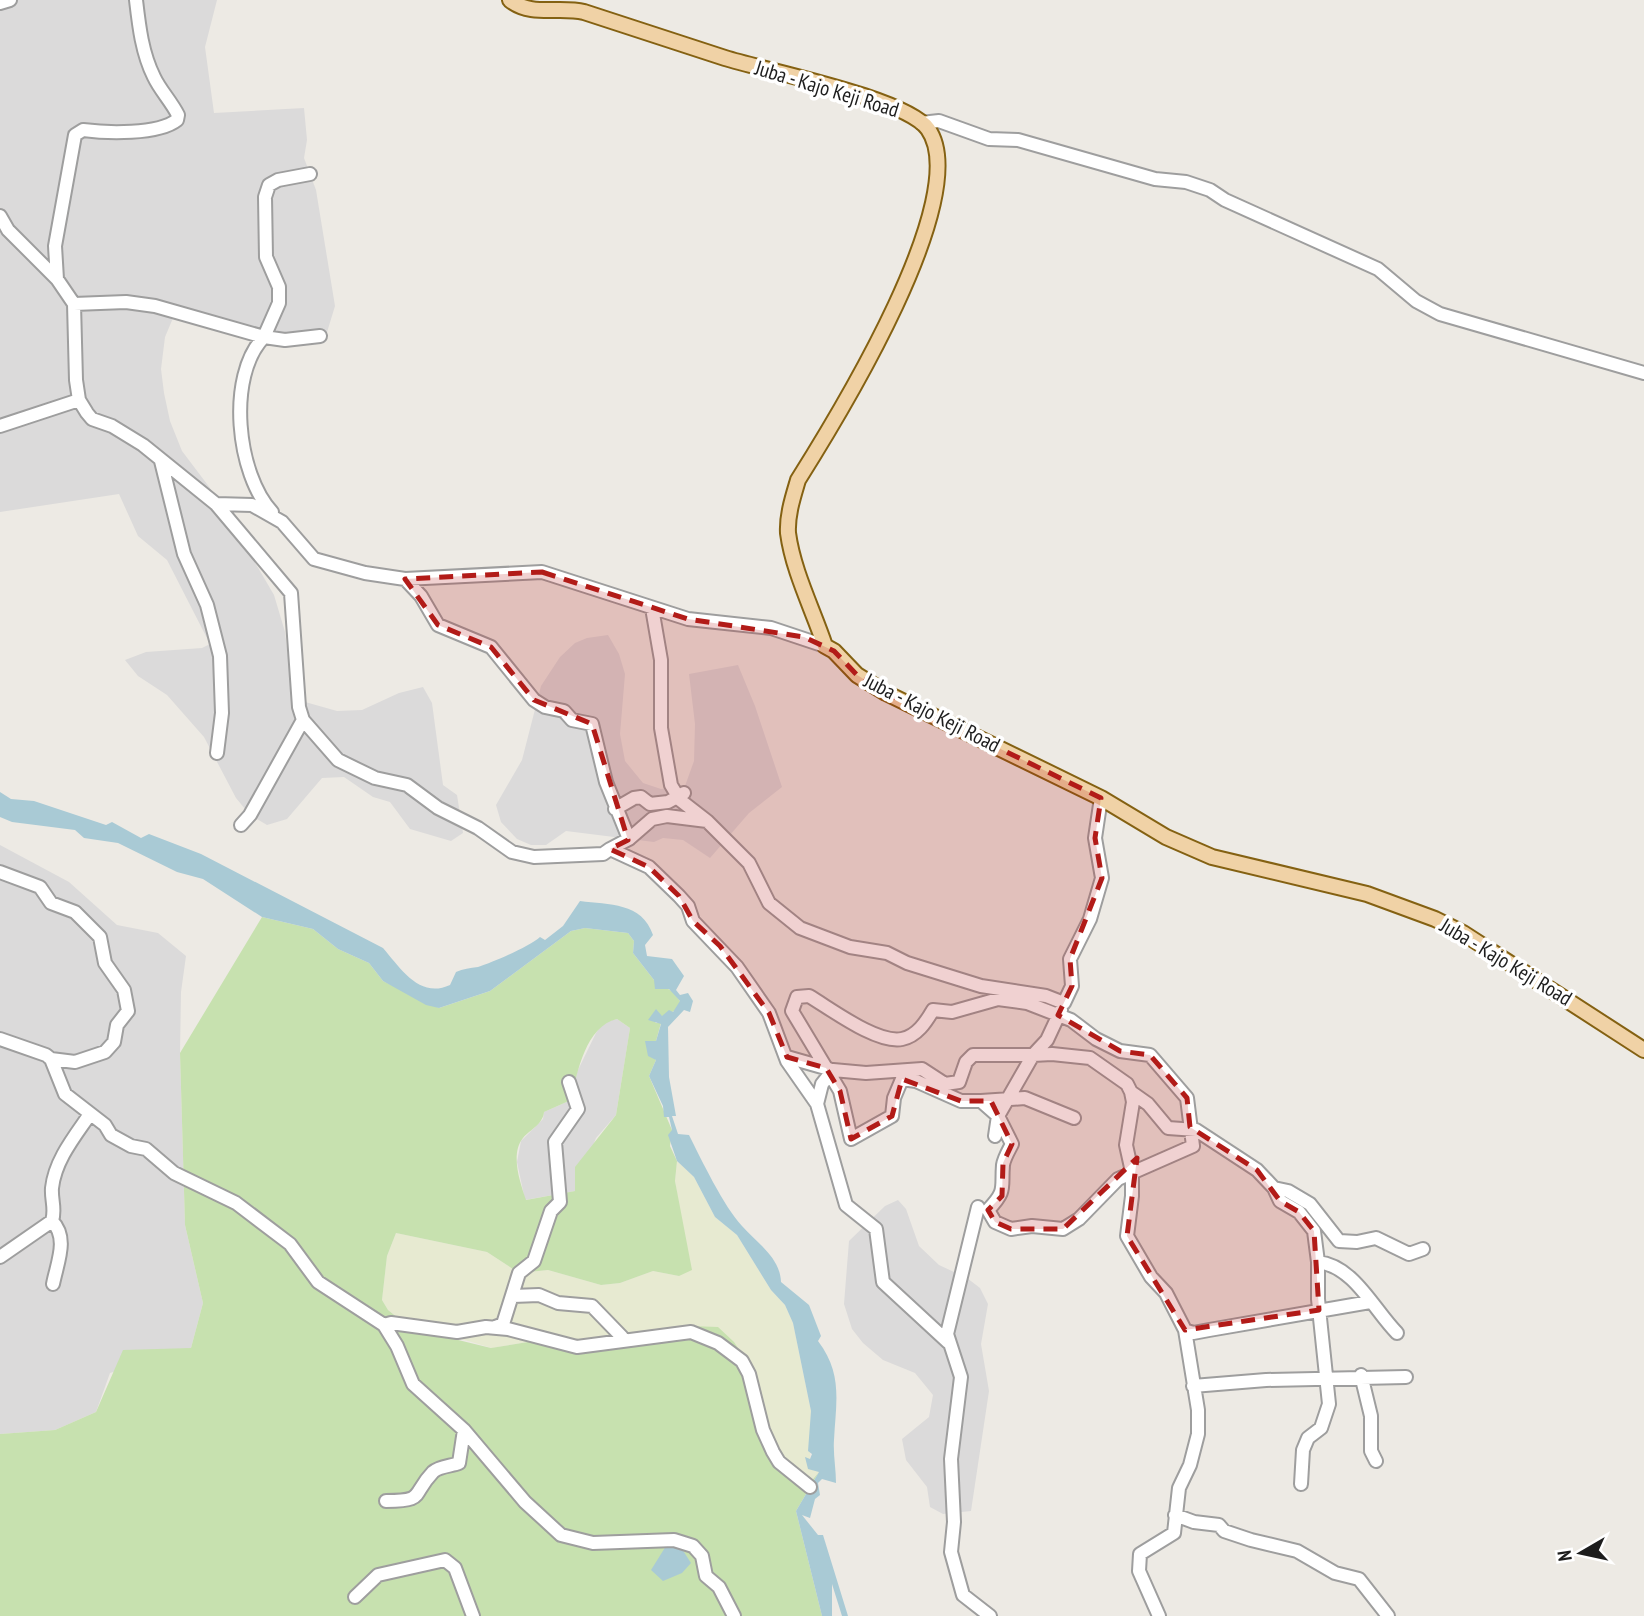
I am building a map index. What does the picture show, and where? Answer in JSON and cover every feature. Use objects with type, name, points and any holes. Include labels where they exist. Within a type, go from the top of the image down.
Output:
[{"type":"main road","name":"Juba - Kajo Keji Road","points":[[510,0],[529,10],[562,8],[584,12],[727,58],[874,100],[921,123],[935,141],[939,160],[937,188],[930,220],[883,332],[798,480],[790,507],[791,542],[825,646],[834,650],[857,675],[887,693],[1101,799],[1166,837],[1212,857],[1367,894],[1435,919],[1463,933],[1644,1050]]},
{"type":"street","points":[[0,3],[10,0]]},
{"type":"street","points":[[57,279],[55,246],[75,135],[83,130],[105,133],[152,128],[177,120],[174,106],[155,80],[145,54],[136,0]]},
{"type":"street","points":[[921,123],[939,121],[989,139],[1030,143],[1155,179],[1186,182],[1210,190],[1225,200],[1378,269],[1416,301],[1440,314],[1466,324],[1644,373]]},
{"type":"street","points":[[310,174],[278,180],[270,185],[265,197],[266,257],[279,287],[279,303],[245,373],[240,398],[242,432],[254,489],[320,562],[405,579],[542,572],[688,619],[771,628],[825,646]]},
{"type":"street","points":[[0,216],[8,230],[57,279],[75,304],[79,400],[92,419],[126,435],[216,504],[290,593],[299,707],[303,720],[338,760],[375,778],[407,785],[438,808],[478,828],[512,852],[534,857],[603,854],[629,839],[652,819],[667,816],[707,821]]},
{"type":"street","points":[[75,304],[126,302],[155,306],[264,337],[285,340],[320,336]]},
{"type":"street","points":[[0,426],[79,400]]},
{"type":"street","points":[[161,461],[184,554],[207,605],[220,656],[222,713],[217,753]]},
{"type":"street","points":[[216,504],[252,505],[282,522]]},
{"type":"street","points":[[405,579],[421,596],[438,625],[491,647],[534,700],[545,707],[564,711],[572,720],[592,723],[615,810],[629,839]]},
{"type":"street","points":[[652,608],[661,660],[661,728],[671,785],[680,800],[707,821],[749,863],[769,903],[800,928],[850,947],[887,953],[907,963],[981,986],[1046,996],[1064,1003]]},
{"type":"street","points":[[241,825],[250,815],[303,720]]},
{"type":"street","points":[[615,810],[634,798],[641,797],[650,804],[686,793],[680,800]]},
{"type":"street","points":[[995,1136],[998,1116],[1033,1055],[1047,1040],[1072,986],[1070,959],[1090,919],[1102,878],[1095,838],[1101,799]]},
{"type":"street","points":[[610,849],[649,867],[679,896],[688,906],[693,921],[720,946],[769,1013],[787,1057],[817,1104],[846,1205],[876,1230],[883,1282],[947,1342]]},
{"type":"street","points":[[0,872],[40,887],[51,903],[75,912],[100,937],[105,963],[124,990],[128,1011],[117,1025],[114,1042],[105,1052],[75,1062],[51,1059],[16,1042],[0,1039]]},
{"type":"street","points":[[981,1101],[998,1116],[1012,1144],[1003,1163],[1005,1181],[1002,1196],[988,1210],[995,1222],[1012,1228],[1032,1226],[1063,1229],[1079,1219],[1118,1179],[1193,1146],[1187,1098],[1150,1055],[1121,1051],[1096,1039],[1071,1020],[1027,1003],[998,999],[952,1012],[933,1010],[921,1028],[904,1039],[884,1039],[809,996],[797,997],[792,1011],[840,1091],[851,1139],[892,1116],[894,1098],[902,1079],[916,1081],[961,1101],[1025,1098],[1074,1118]]},
{"type":"street","points":[[787,1057],[833,1070],[874,1073],[922,1069],[945,1084],[959,1082],[966,1062],[973,1055],[1052,1054],[1090,1058],[1127,1084],[1133,1102],[1126,1145],[1132,1172],[1127,1236],[1151,1277],[1166,1293],[1185,1330],[1198,1434],[1190,1465],[1179,1488],[1174,1533],[1140,1554],[1139,1571],[1159,1616]]},
{"type":"street","points":[[51,1059],[65,1094],[105,1125],[111,1135],[131,1146],[146,1149],[174,1173],[236,1203],[290,1244],[318,1282],[384,1325],[397,1346],[413,1384],[464,1430],[525,1502],[561,1535],[593,1543],[674,1540],[693,1546],[700,1552],[706,1576],[719,1587],[734,1616]]},
{"type":"street","points":[[817,1104],[822,1084],[833,1070]]},
{"type":"street","points":[[495,1328],[503,1324],[519,1273],[534,1261],[551,1211],[560,1202],[555,1142],[578,1109],[569,1082]]},
{"type":"street","points":[[1131,1092],[1153,1109],[1168,1128],[1196,1130],[1257,1170],[1274,1188],[1280,1201],[1299,1212],[1314,1231],[1329,1404],[1321,1428],[1308,1438],[1303,1450],[1301,1484]]},
{"type":"street","points":[[0,1256],[52,1221],[55,1212],[52,1187],[58,1167],[90,1114]]},
{"type":"street","points":[[1274,1188],[1288,1191],[1310,1204],[1339,1241],[1357,1242],[1376,1238],[1409,1254],[1423,1249]]},
{"type":"street","points":[[978,1207],[947,1334],[947,1342],[961,1377],[951,1459],[954,1522],[951,1552],[963,1595],[990,1616]]},
{"type":"street","points":[[52,1221],[57,1226],[61,1250],[53,1284]]},
{"type":"street","points":[[1318,1262],[1326,1263],[1349,1276],[1397,1333]]},
{"type":"street","points":[[513,1296],[539,1295],[558,1303],[592,1306],[622,1337]]},
{"type":"street","points":[[1185,1330],[1201,1331],[1370,1302]]},
{"type":"street","points":[[384,1325],[403,1324],[457,1332],[495,1328],[577,1347],[634,1338],[649,1340],[681,1331],[718,1343],[746,1366],[763,1430],[776,1457],[810,1487]]},
{"type":"street","points":[[397,1346],[403,1324]]},
{"type":"street","points":[[1193,1386],[1361,1375],[1406,1377]]},
{"type":"street","points":[[1361,1375],[1371,1416],[1371,1451],[1376,1461]]},
{"type":"street","points":[[386,1501],[405,1501],[418,1496],[433,1472],[460,1463],[464,1430]]},
{"type":"street","points":[[1175,1515],[1194,1522],[1219,1525],[1224,1531],[1297,1551],[1335,1573],[1359,1579],[1388,1616]]},
{"type":"street","points":[[355,1597],[378,1575],[445,1560],[455,1568],[473,1616]]},
{"type":"highlighted area","points":[[542,572],[688,619],[804,637],[834,651],[857,675],[886,693],[1101,798],[1095,838],[1102,878],[1070,959],[1072,986],[1058,1015],[1120,1051],[1150,1055],[1187,1098],[1190,1127],[1257,1170],[1280,1201],[1299,1212],[1314,1231],[1319,1310],[1185,1330],[1127,1236],[1137,1158],[1063,1229],[1011,1229],[995,1222],[988,1210],[1002,1196],[1003,1163],[1012,1144],[991,1101],[961,1101],[902,1079],[892,1116],[851,1139],[840,1091],[826,1068],[787,1057],[769,1013],[720,946],[693,921],[679,896],[649,867],[610,849],[628,840],[592,724],[534,700],[491,647],[438,625],[405,579]]},
{"type":"shaded area","points":[[0,0],[217,0],[205,47],[214,113],[304,108],[307,140],[304,158],[316,190],[335,306],[324,342],[278,345],[173,318],[165,337],[161,369],[164,393],[170,421],[182,451],[210,488],[228,530],[253,559],[274,595],[285,632],[290,672],[298,700],[337,711],[362,710],[399,693],[423,687],[432,703],[443,785],[457,795],[463,833],[451,841],[410,829],[390,802],[373,797],[344,777],[322,778],[287,819],[267,825],[250,815],[236,798],[204,737],[167,695],[138,676],[125,660],[146,652],[202,648],[210,644],[167,560],[138,536],[119,494],[0,512]]},
{"type":"shaded area","points":[[608,635],[619,654],[625,674],[620,734],[625,761],[643,783],[661,789],[685,786],[694,761],[695,724],[689,674],[738,665],[782,787],[749,813],[710,858],[683,840],[663,838],[654,842],[566,831],[546,845],[531,845],[517,839],[501,822],[496,805],[522,760],[541,686],[560,657],[575,643]]},
{"type":"shaded area","points":[[0,845],[69,882],[117,925],[158,933],[186,956],[181,992],[180,1053],[185,1225],[203,1303],[191,1348],[110,1373],[96,1412],[55,1430],[0,1434]]},
{"type":"shaded area","points":[[617,1019],[630,1028],[616,1115],[596,1138],[575,1191],[525,1200],[517,1162],[521,1141],[543,1119],[544,1112],[571,1100],[577,1072],[596,1033],[604,1022]]},
{"type":"shaded area","points":[[898,1200],[906,1209],[919,1246],[939,1265],[967,1278],[980,1288],[988,1304],[981,1344],[989,1391],[971,1511],[943,1514],[930,1507],[927,1487],[906,1460],[902,1439],[929,1417],[933,1395],[915,1373],[883,1360],[863,1343],[852,1329],[844,1304],[849,1241],[885,1206]]},
{"type":"green space","points":[[262,917],[313,929],[338,949],[369,963],[383,981],[439,1008],[490,991],[571,931],[585,928],[628,933],[634,941],[633,953],[654,980],[673,992],[680,1001],[679,1007],[655,1023],[661,1023],[656,1041],[646,1041],[656,1060],[649,1076],[672,1130],[670,1146],[677,1161],[675,1181],[692,1270],[679,1276],[653,1271],[620,1283],[601,1285],[548,1270],[519,1273],[487,1252],[396,1233],[387,1256],[382,1300],[388,1310],[403,1322],[491,1348],[534,1341],[599,1341],[690,1326],[718,1327],[734,1342],[753,1371],[775,1449],[809,1484],[819,1472],[796,1511],[822,1616],[0,1616],[0,1434],[55,1430],[96,1412],[123,1350],[191,1348],[203,1303],[185,1225],[180,1053]],"holes":[[[617,1019],[630,1028],[616,1115],[575,1167],[575,1191],[526,1200],[517,1160],[517,1152],[523,1138],[539,1123],[544,1112],[571,1100],[585,1052],[598,1031],[606,1023]]]},
{"type":"green space","points":[[677,1161],[694,1177],[715,1217],[737,1235],[771,1290],[785,1305],[793,1323],[811,1411],[810,1459],[819,1472],[809,1484],[783,1463],[766,1423],[761,1395],[599,1341],[534,1341],[492,1348],[403,1322],[388,1310],[382,1300],[387,1256],[396,1233],[487,1252],[519,1273],[548,1270],[601,1285],[620,1283],[653,1271],[679,1276],[680,1211],[675,1181]]},
{"type":"water","points":[[0,792],[11,799],[34,801],[106,825],[112,822],[141,838],[149,834],[201,854],[383,948],[412,980],[429,988],[450,985],[456,972],[492,962],[540,937],[545,940],[563,926],[580,901],[623,907],[641,916],[653,935],[645,945],[647,956],[672,959],[684,976],[676,990],[680,995],[688,993],[693,1001],[690,1012],[684,1010],[668,1027],[669,1077],[676,1116],[672,1116],[678,1134],[689,1135],[728,1207],[777,1265],[781,1282],[809,1305],[821,1336],[818,1341],[826,1353],[835,1377],[836,1483],[822,1479],[818,1483],[820,1495],[815,1499],[810,1518],[802,1515],[818,1535],[823,1535],[848,1616],[842,1616],[832,1584],[832,1616],[822,1616],[796,1511],[819,1472],[808,1469],[805,1457],[810,1459],[812,1454],[808,1451],[811,1411],[793,1323],[785,1305],[771,1290],[737,1235],[715,1217],[694,1177],[677,1161],[668,1135],[672,1130],[669,1117],[664,1117],[663,1106],[649,1076],[656,1060],[648,1056],[645,1041],[656,1041],[661,1024],[648,1020],[656,1009],[662,1016],[669,1010],[673,1012],[680,1001],[669,989],[655,989],[654,980],[633,953],[634,941],[628,933],[585,928],[571,931],[490,991],[439,1008],[426,1005],[383,981],[369,963],[338,949],[313,929],[262,917],[203,879],[177,872],[118,843],[84,838],[75,830],[12,822],[0,817]]},
{"type":"water","points":[[666,1546],[682,1549],[691,1563],[682,1573],[663,1581],[651,1570]]}]
